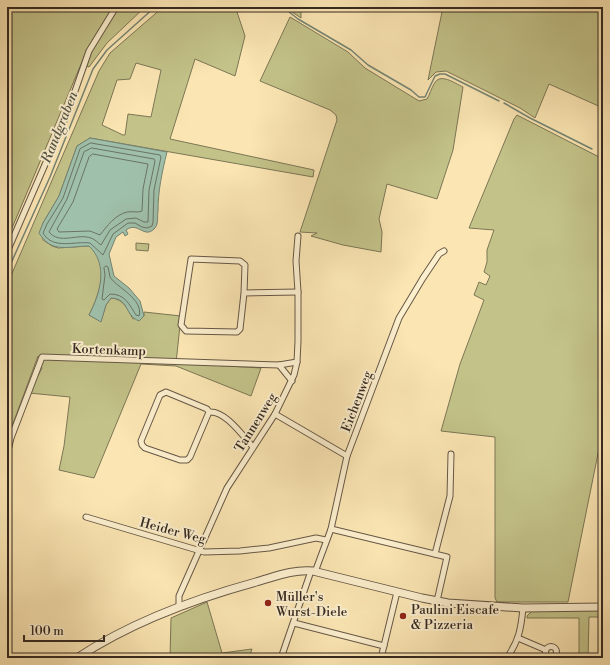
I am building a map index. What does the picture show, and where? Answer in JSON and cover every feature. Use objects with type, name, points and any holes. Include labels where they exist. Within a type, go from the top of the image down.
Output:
[{"type":"street","points":[[7,252],[67,114],[89,51],[116,7]]},
{"type":"street","name":"Tannenweg","points":[[179,607],[179,596],[227,488],[276,414],[292,381],[297,362],[298,292],[296,261],[298,236]]},
{"type":"street","name":"Eichenweg","points":[[281,658],[313,572],[331,529],[347,456],[399,318],[422,278],[439,254],[444,251]]},
{"type":"street","points":[[191,259],[240,261],[245,265],[244,293],[240,329],[238,332],[186,331],[182,325],[191,259]]},
{"type":"street","points":[[244,293],[298,292]]},
{"type":"street","name":"Kortenkamp","points":[[7,455],[11,438],[42,357],[279,365],[297,362]]},
{"type":"street","points":[[279,365],[292,381]]},
{"type":"street","points":[[209,412],[190,457],[187,460],[173,458],[145,448],[142,445],[141,441],[160,395],[164,392],[207,409],[209,412],[217,412],[225,416],[253,447]]},
{"type":"street","points":[[276,414],[347,456]]},
{"type":"street","points":[[435,554],[450,496],[451,454]]},
{"type":"street","name":"Heider Weg","points":[[86,517],[199,551],[240,551],[268,548],[316,538],[326,540]]},
{"type":"street","points":[[331,529],[447,557],[438,601]]},
{"type":"street","points":[[77,658],[103,642],[179,607],[232,589],[289,573],[313,572],[438,601],[523,608],[603,607]]},
{"type":"street","points":[[380,658],[397,592]]},
{"type":"street","points":[[507,658],[518,638],[523,608]]},
{"type":"street","points":[[294,623],[384,646]]},
{"type":"street","points":[[518,638],[546,650]]},
{"type":"green space","points":[[7,7],[113,7],[87,50],[7,240]]},
{"type":"green space","points":[[119,7],[145,7],[107,43],[89,67],[86,66],[91,52]]},
{"type":"green space","points":[[163,7],[237,7],[236,9],[245,36],[235,76],[195,59],[170,139],[314,170],[313,177],[90,138],[77,146],[59,196],[43,223],[43,240],[58,248],[89,246],[97,255],[102,273],[98,295],[89,315],[101,321],[106,305],[111,298],[122,302],[133,319],[144,316],[144,312],[181,316],[176,363],[261,368],[251,396],[176,366],[141,364],[94,478],[59,470],[64,446],[70,397],[29,393],[42,368],[38,356],[7,440],[7,285],[99,71],[110,53]],"holes":[[[136,63],[161,70],[151,117],[128,114],[125,135],[102,125],[117,80],[130,79]]]},
{"type":"green space","points":[[285,7],[301,7],[301,18]]},
{"type":"green space","points":[[443,7],[603,7],[603,108],[549,84],[535,118],[520,108],[446,71],[436,72],[428,80]]},
{"type":"green space","points":[[290,17],[348,52],[365,68],[419,101],[427,99],[434,84],[440,79],[447,80],[463,87],[453,150],[437,199],[387,184],[379,219],[382,232],[381,252],[343,245],[311,236],[317,233],[300,232],[337,120],[336,115],[330,110],[260,81]]},
{"type":"green space","points":[[517,115],[603,159],[603,429],[568,602],[497,602],[495,598],[495,437],[441,431],[460,364],[484,300],[474,295],[479,282],[486,285],[490,276],[484,272],[487,262],[487,250],[494,230],[469,228]]},
{"type":"green space","points":[[136,243],[149,244],[148,251],[136,250]]},
{"type":"green space","points":[[207,602],[222,653],[252,649],[249,658],[170,658],[171,618]]},
{"type":"green space","points":[[603,609],[603,617],[589,617],[588,658],[579,658],[579,618],[527,618],[532,611]]},
{"type":"water","points":[[90,138],[167,152],[163,167],[156,227],[150,232],[134,227],[126,230],[128,234],[125,236],[123,232],[116,237],[109,254],[114,276],[129,288],[140,301],[144,316],[139,321],[131,315],[121,301],[111,298],[106,305],[101,322],[89,315],[101,280],[99,262],[95,254],[89,246],[61,247],[49,244],[39,233],[43,223],[59,196],[77,146]]},
{"type":"waterway","name":"Randgraben","points":[[7,272],[50,177],[93,69],[107,50],[155,7]]},
{"type":"waterway","points":[[283,7],[298,19],[351,50],[368,65],[411,90],[419,97],[425,97],[435,76],[445,74],[499,101]]},
{"type":"waterway","points":[[504,103],[530,118],[592,149]]},
{"type":"place","name":"Müller's Wurst-Diele","points":[[268,603]]},
{"type":"place","name":"Paulini Eiscafe & Pizzeria","points":[[403,616]]}]
